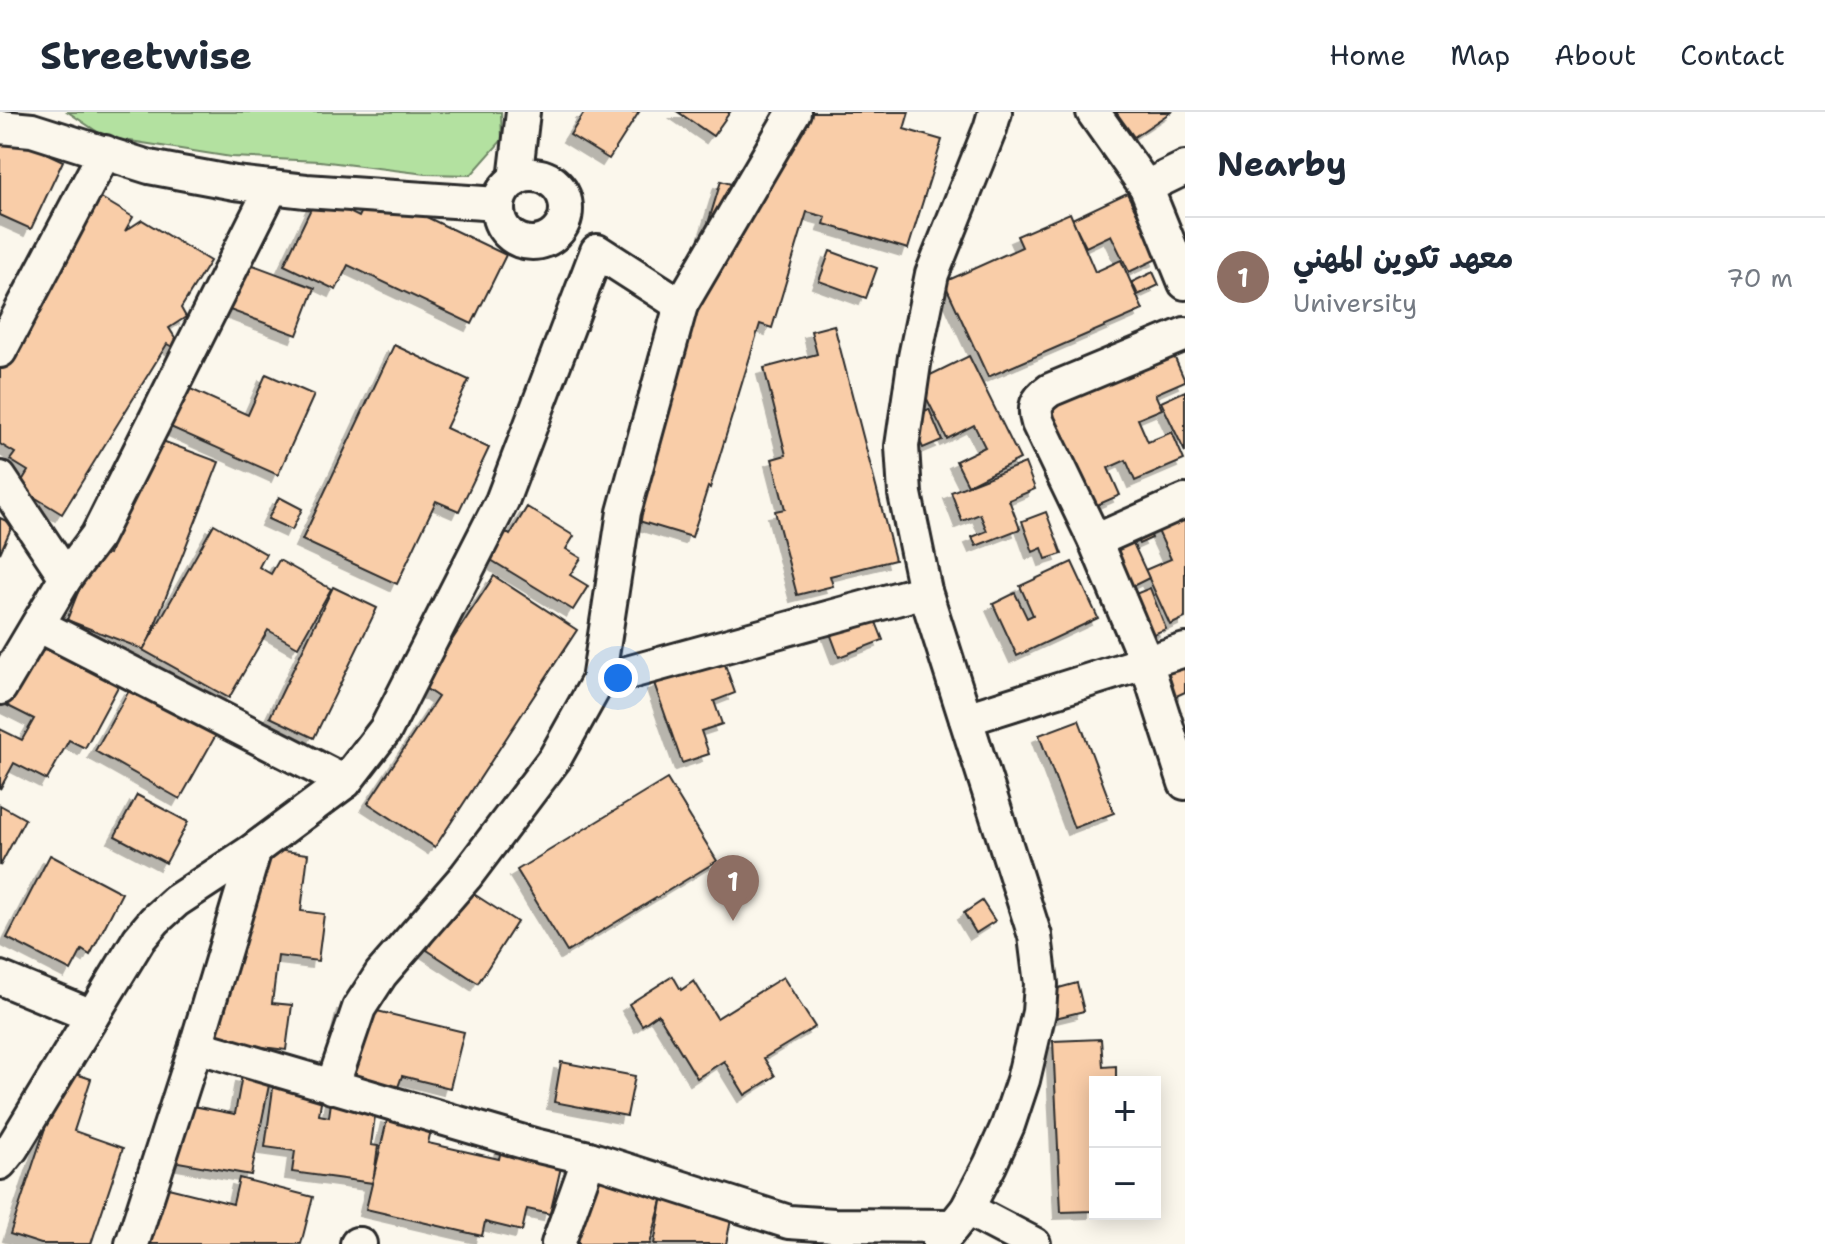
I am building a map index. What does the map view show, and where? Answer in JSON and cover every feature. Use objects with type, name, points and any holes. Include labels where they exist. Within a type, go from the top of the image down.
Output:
[{"type":"street","points":[[0,127],[32,130],[149,167],[272,187],[506,192],[525,176],[536,176],[556,185],[565,204],[561,225],[553,236],[541,242],[527,243],[515,239],[505,230],[499,218],[506,192],[523,112]]},
{"type":"street","points":[[332,1087],[359,1008],[381,974],[466,876],[555,758],[598,681],[624,512],[681,305],[794,112]]},
{"type":"street","points":[[953,1226],[990,1165],[1008,1125],[1023,1080],[1039,1012],[1041,984],[1035,936],[925,591],[905,494],[902,446],[915,357],[932,274],[995,112]]},
{"type":"street","points":[[1093,112],[1146,187],[1185,283]]},
{"type":"street","points":[[0,351],[105,152]]},
{"type":"street","points":[[1146,187],[1185,168]]},
{"type":"street","points":[[0,688],[66,577],[97,536],[272,187]]},
{"type":"street","points":[[561,225],[681,305]]},
{"type":"street","points":[[0,1163],[139,939],[155,920],[176,901],[255,849],[345,782],[386,729],[502,501],[597,251]]},
{"type":"street","points":[[1185,334],[1050,390],[1038,398],[1034,410],[1095,541],[1146,662],[1185,783]]},
{"type":"street","points":[[0,478],[66,577]]},
{"type":"street","points":[[1095,541],[1185,501]]},
{"type":"street","points":[[598,681],[925,591]]},
{"type":"street","points":[[38,625],[345,782]]},
{"type":"street","points":[[966,719],[1185,650]]},
{"type":"street","points":[[132,1244],[255,849]]},
{"type":"street","points":[[0,978],[92,1016]]},
{"type":"street","points":[[196,1046],[534,1145],[589,1158],[789,1222],[888,1227],[953,1226],[1034,1244]]},
{"type":"street","points":[[558,1244],[589,1158]]},
{"type":"green space","points":[[68,112],[501,112],[502,140],[471,175],[426,174],[320,161],[231,157],[105,137]]},
{"type":"building","points":[[583,112],[639,112],[609,159],[570,135]]},
{"type":"building","points":[[678,112],[730,112],[713,136]]},
{"type":"building","points":[[793,112],[909,112],[904,129],[942,140],[908,249],[824,224],[826,217],[807,212],[772,328],[760,324],[692,537],[619,515],[721,181],[767,195]]},
{"type":"building","points":[[1116,112],[1171,112],[1134,137]]},
{"type":"building","points":[[0,127],[63,161],[31,229],[0,215]]},
{"type":"building","points":[[83,187],[133,217],[125,231],[142,220],[210,261],[181,308],[186,317],[169,328],[181,347],[176,349],[167,344],[62,514],[31,495],[22,481],[28,471],[10,460],[15,453],[0,444],[0,337]]},
{"type":"building","points":[[372,191],[506,255],[472,324],[348,265],[336,290],[284,265],[317,196],[359,217]]},
{"type":"building","points":[[1127,193],[1159,258],[1129,272],[1111,235],[1086,247],[1072,219]]},
{"type":"building","points":[[1070,213],[1095,272],[1121,260],[1143,310],[988,377],[944,282],[1022,247],[1017,236]]},
{"type":"building","points":[[830,251],[877,268],[866,298],[819,281]]},
{"type":"building","points":[[237,259],[315,288],[297,335],[219,306]]},
{"type":"building","points":[[1153,272],[1159,285],[1138,295],[1132,282]]},
{"type":"building","points":[[834,325],[895,560],[830,576],[833,586],[797,595],[775,511],[785,509],[772,459],[786,455],[764,368],[817,354],[811,331]]},
{"type":"building","points":[[1167,340],[1185,381],[1155,394],[1162,409],[1138,419],[1148,442],[1172,432],[1184,460],[1135,481],[1126,460],[1108,468],[1120,495],[1081,512],[1031,397]]},
{"type":"building","points":[[394,345],[469,380],[446,428],[489,448],[459,511],[436,501],[397,584],[302,540]]},
{"type":"building","points":[[969,356],[1020,459],[968,485],[956,461],[985,447],[974,425],[947,439],[918,381]]},
{"type":"building","points":[[266,374],[314,395],[278,475],[166,425],[184,386],[248,415]]},
{"type":"building","points":[[1185,391],[1185,452],[1161,402]]},
{"type":"building","points":[[929,409],[942,440],[923,448],[909,418]]},
{"type":"building","points":[[149,436],[219,462],[145,650],[67,620],[95,549],[109,554]]},
{"type":"building","points":[[1025,463],[1035,489],[1009,500],[1020,529],[976,546],[972,537],[987,531],[980,514],[962,521],[951,492]]},
{"type":"building","points":[[279,497],[302,509],[292,530],[268,519]]},
{"type":"building","points":[[1185,498],[1185,618],[1170,625],[1145,570],[1171,559],[1146,505]]},
{"type":"building","points":[[527,507],[574,536],[566,549],[581,558],[570,575],[588,586],[573,610],[486,557],[503,530],[510,535]]},
{"type":"building","points":[[1046,512],[1062,554],[1046,559],[1042,548],[1033,552],[1022,521]]},
{"type":"building","points":[[0,518],[13,524],[0,553]]},
{"type":"building","points":[[1122,519],[1149,578],[1121,592],[1093,532]]},
{"type":"building","points":[[1143,519],[1152,538],[1139,544],[1130,526]]},
{"type":"building","points":[[214,524],[266,554],[259,567],[271,574],[279,560],[331,589],[298,647],[268,630],[229,698],[143,650]]},
{"type":"building","points":[[1072,562],[1098,618],[1017,656],[993,604],[1015,593],[1027,618],[1033,615],[1020,586]]},
{"type":"building","points":[[494,576],[577,630],[435,847],[368,803],[438,697],[422,686]]},
{"type":"building","points":[[333,587],[377,608],[314,738],[270,717]]},
{"type":"building","points":[[1150,588],[1166,629],[1144,638],[1128,597]]},
{"type":"building","points":[[874,617],[883,640],[839,657],[830,633]]},
{"type":"building","points":[[32,636],[120,683],[85,748],[69,740],[47,780],[14,763],[0,789],[0,729],[22,740],[34,719],[0,702]]},
{"type":"building","points":[[1185,657],[1185,692],[1170,699],[1157,670]]},
{"type":"building","points":[[723,659],[735,693],[714,701],[722,724],[701,731],[709,754],[682,763],[654,683]]},
{"type":"building","points":[[131,687],[216,735],[180,799],[95,751]]},
{"type":"building","points":[[1079,720],[1114,813],[1074,828],[1039,735]]},
{"type":"building","points":[[667,779],[717,861],[567,952],[517,870]]},
{"type":"building","points":[[137,795],[188,822],[166,863],[115,836]]},
{"type":"building","points":[[0,805],[25,819],[0,866]]},
{"type":"building","points":[[260,848],[308,854],[301,911],[324,914],[318,961],[278,956],[272,1003],[292,1005],[286,1050],[208,1040]]},
{"type":"building","points":[[50,855],[122,893],[90,955],[82,950],[71,971],[7,938]]},
{"type":"building","points":[[466,889],[517,922],[478,983],[427,950]]},
{"type":"building","points":[[982,901],[995,921],[976,933],[964,913]]},
{"type":"building","points":[[673,976],[681,990],[694,981],[717,1018],[783,977],[815,1027],[764,1058],[775,1076],[745,1095],[724,1061],[697,1078],[658,1014],[642,1025],[629,1004]]},
{"type":"building","points":[[1077,983],[1084,1011],[1051,1019],[1044,992]]},
{"type":"building","points":[[344,1003],[464,1032],[450,1088],[402,1076],[398,1087],[327,1070]]},
{"type":"building","points":[[1101,1039],[1103,1067],[1116,1066],[1116,1076],[1089,1076],[1089,1211],[1061,1212],[1053,1041]]},
{"type":"building","points":[[561,1062],[635,1076],[627,1116],[554,1102]]},
{"type":"building","points":[[58,1068],[91,1079],[74,1131],[123,1148],[91,1244],[41,1244],[10,1234],[49,1116]]},
{"type":"building","points":[[275,1074],[324,1081],[319,1115],[329,1117],[332,1095],[377,1101],[371,1145],[378,1146],[373,1183],[292,1172],[295,1151],[265,1147]]},
{"type":"building","points":[[242,1075],[270,1080],[251,1175],[167,1160],[177,1103],[235,1114]]},
{"type":"building","points":[[388,1116],[432,1126],[428,1143],[499,1159],[502,1145],[564,1154],[550,1214],[527,1209],[522,1231],[485,1222],[482,1236],[366,1209]]},
{"type":"building","points":[[572,1168],[664,1193],[650,1244],[551,1244]]},
{"type":"building","points":[[239,1178],[313,1197],[301,1244],[137,1244],[152,1184],[233,1204]]},
{"type":"building","points":[[663,1196],[733,1210],[726,1244],[654,1244]]},
{"type":"place","name":"معهد تكوين المهني","points":[[733,921]]}]
